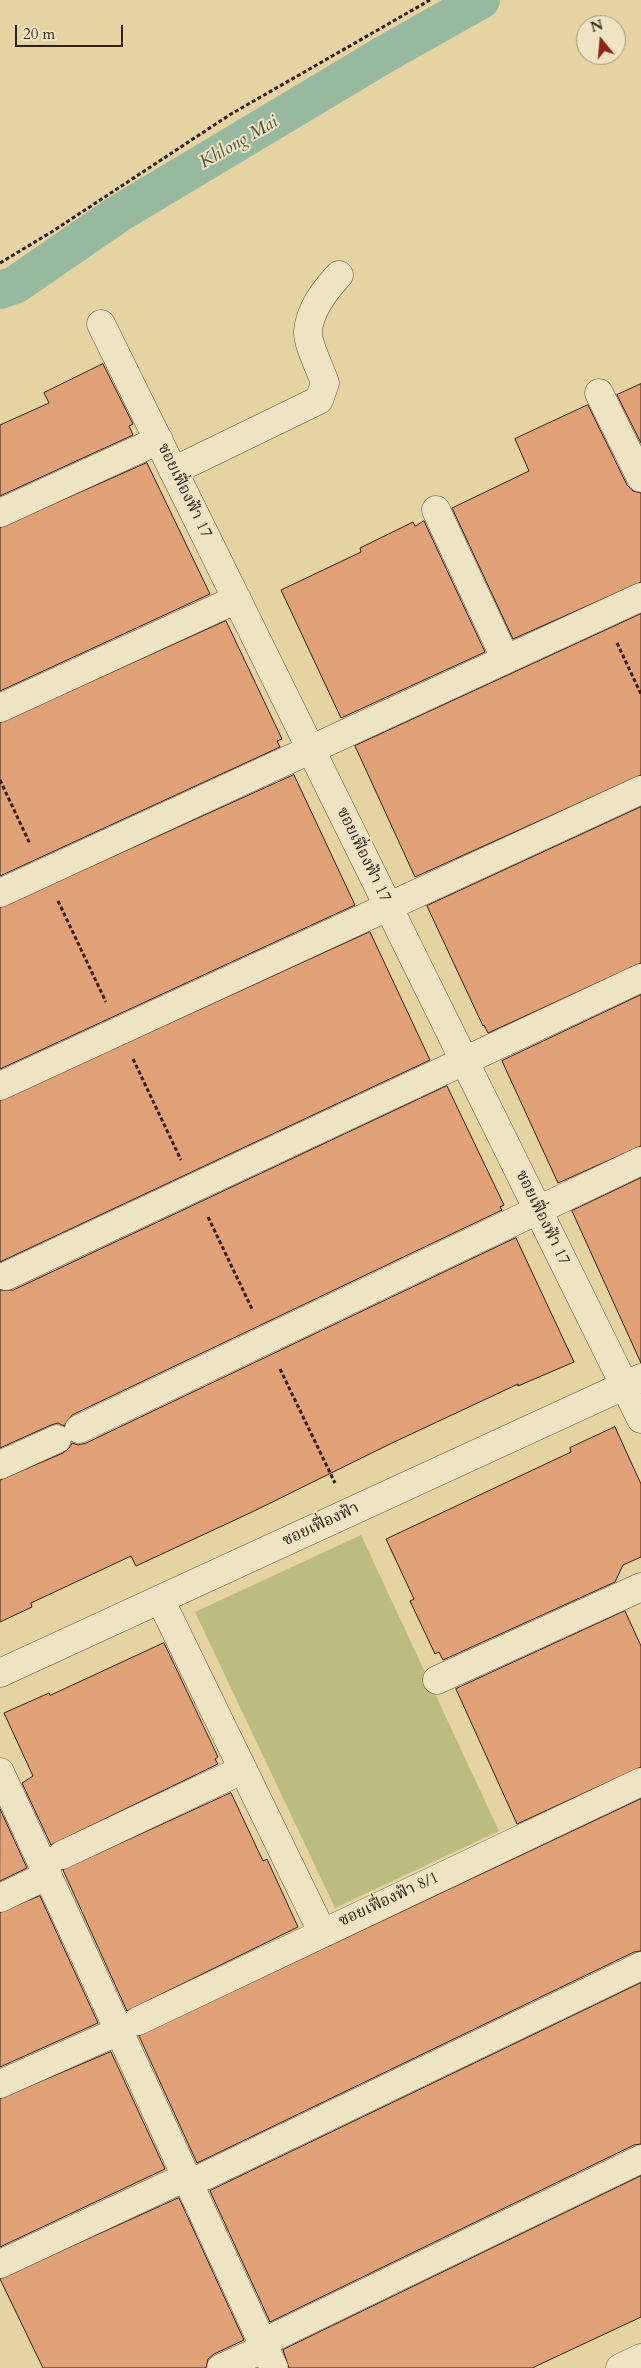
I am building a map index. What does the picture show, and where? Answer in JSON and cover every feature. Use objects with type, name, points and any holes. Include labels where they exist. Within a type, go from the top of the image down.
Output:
[{"type":"street","points":[[173,471],[319,400],[325,382],[308,333],[315,309],[325,291],[339,275]]},
{"type":"street","name":"ซอยเฟื่องฟ้า 17","points":[[101,324],[538,1208],[633,1381],[641,1419]]},
{"type":"street","points":[[600,393],[641,478]]},
{"type":"street","points":[[0,513],[159,440]]},
{"type":"street","points":[[436,510],[505,658]]},
{"type":"street","points":[[0,894],[312,750],[505,658],[641,597]]},
{"type":"street","points":[[0,708],[237,599]]},
{"type":"street","points":[[0,1086],[641,790]]},
{"type":"street","points":[[6,1276],[641,978]]},
{"type":"street","points":[[0,1465],[641,1160]]},
{"type":"street","name":"ซอยเฟื่องฟ้า","points":[[0,1672],[633,1381]]},
{"type":"street","points":[[437,1680],[641,1587]]},
{"type":"street","points":[[160,1599],[322,1932]]},
{"type":"street","points":[[0,1898],[55,1865],[242,1770]]},
{"type":"street","points":[[0,1772],[55,1865],[195,2176],[269,2352]]},
{"type":"street","name":"ซอยเฟื่องฟ้า 8/1","points":[[0,2084],[128,2026],[322,1932],[641,1782]]},
{"type":"street","points":[[0,2264],[195,2176],[641,1966]]},
{"type":"street","points":[[221,2368],[269,2352],[641,2159]]},
{"type":"street","points":[[620,2368],[641,2358]]},
{"type":"path","points":[[0,264],[231,114],[430,0]]},
{"type":"path","points":[[603,614],[641,694]]},
{"type":"path","points":[[0,780],[349,1512]]},
{"type":"shaded area","points":[[361,1535],[499,1831],[335,1908],[195,1612]]},
{"type":"building","points":[[103,364],[133,424],[129,426],[133,435],[0,496],[0,425],[49,403],[44,393]]},
{"type":"building","points":[[641,384],[641,443],[617,395]]},
{"type":"building","points":[[588,405],[627,485],[633,491],[641,493],[641,582],[513,639],[452,508],[529,471],[515,439]]},
{"type":"building","points":[[147,463],[210,594],[0,691],[0,528]]},
{"type":"building","points":[[424,521],[485,652],[341,718],[281,590],[361,552],[360,548],[413,522],[415,526]]},
{"type":"building","points":[[641,614],[641,775],[415,877],[355,746]]},
{"type":"building","points":[[226,621],[282,739],[277,741],[280,747],[0,876],[0,723]]},
{"type":"building","points":[[294,775],[355,905],[0,1069],[0,908]]},
{"type":"building","points":[[641,807],[641,963],[488,1033],[427,906]]},
{"type":"building","points":[[370,932],[430,1060],[0,1262],[0,1101]]},
{"type":"building","points":[[641,995],[641,1146],[558,1183],[502,1061]]},
{"type":"building","points":[[447,1086],[504,1205],[500,1207],[502,1210],[72,1415],[64,1426],[58,1423],[51,1425],[0,1448],[0,1290],[13,1290]]},
{"type":"building","points":[[641,1178],[641,1363],[572,1211]]},
{"type":"building","points":[[516,1238],[574,1362],[518,1386],[518,1384],[136,1566],[131,1556],[31,1603],[32,1607],[0,1622],[0,1480],[63,1453],[72,1443],[78,1445],[86,1443]]},
{"type":"building","points":[[615,1427],[641,1484],[641,1557],[623,1565],[615,1582],[443,1660],[439,1652],[435,1654],[410,1601],[414,1599],[386,1539],[571,1452],[570,1448]]},
{"type":"building","points":[[625,1611],[641,1646],[641,1767],[517,1824],[456,1689]]},
{"type":"building","points":[[164,1643],[218,1757],[215,1759],[218,1764],[51,1845],[22,1783],[33,1776],[4,1713],[49,1693],[50,1695]]},
{"type":"building","points":[[231,1793],[263,1861],[267,1859],[298,1927],[127,2011],[63,1870]]},
{"type":"building","points":[[641,1799],[641,1951],[634,1952],[197,2163],[139,2036]]},
{"type":"building","points":[[0,1809],[27,1868],[0,1881]]},
{"type":"building","points":[[40,1896],[98,2023],[0,2067],[0,1913]]},
{"type":"building","points":[[641,1983],[641,2144],[634,2145],[270,2322],[210,2191]]},
{"type":"building","points":[[111,2052],[165,2169],[0,2247],[0,2099]]},
{"type":"building","points":[[641,2176],[641,2317],[532,2368],[289,2368],[283,2350]]},
{"type":"building","points":[[179,2198],[244,2340],[214,2354],[208,2359],[206,2368],[43,2368],[0,2279]]},
{"type":"waterway","name":"Khlong Mai","points":[[0,290],[15,285],[118,214],[385,54],[481,0]]}]
